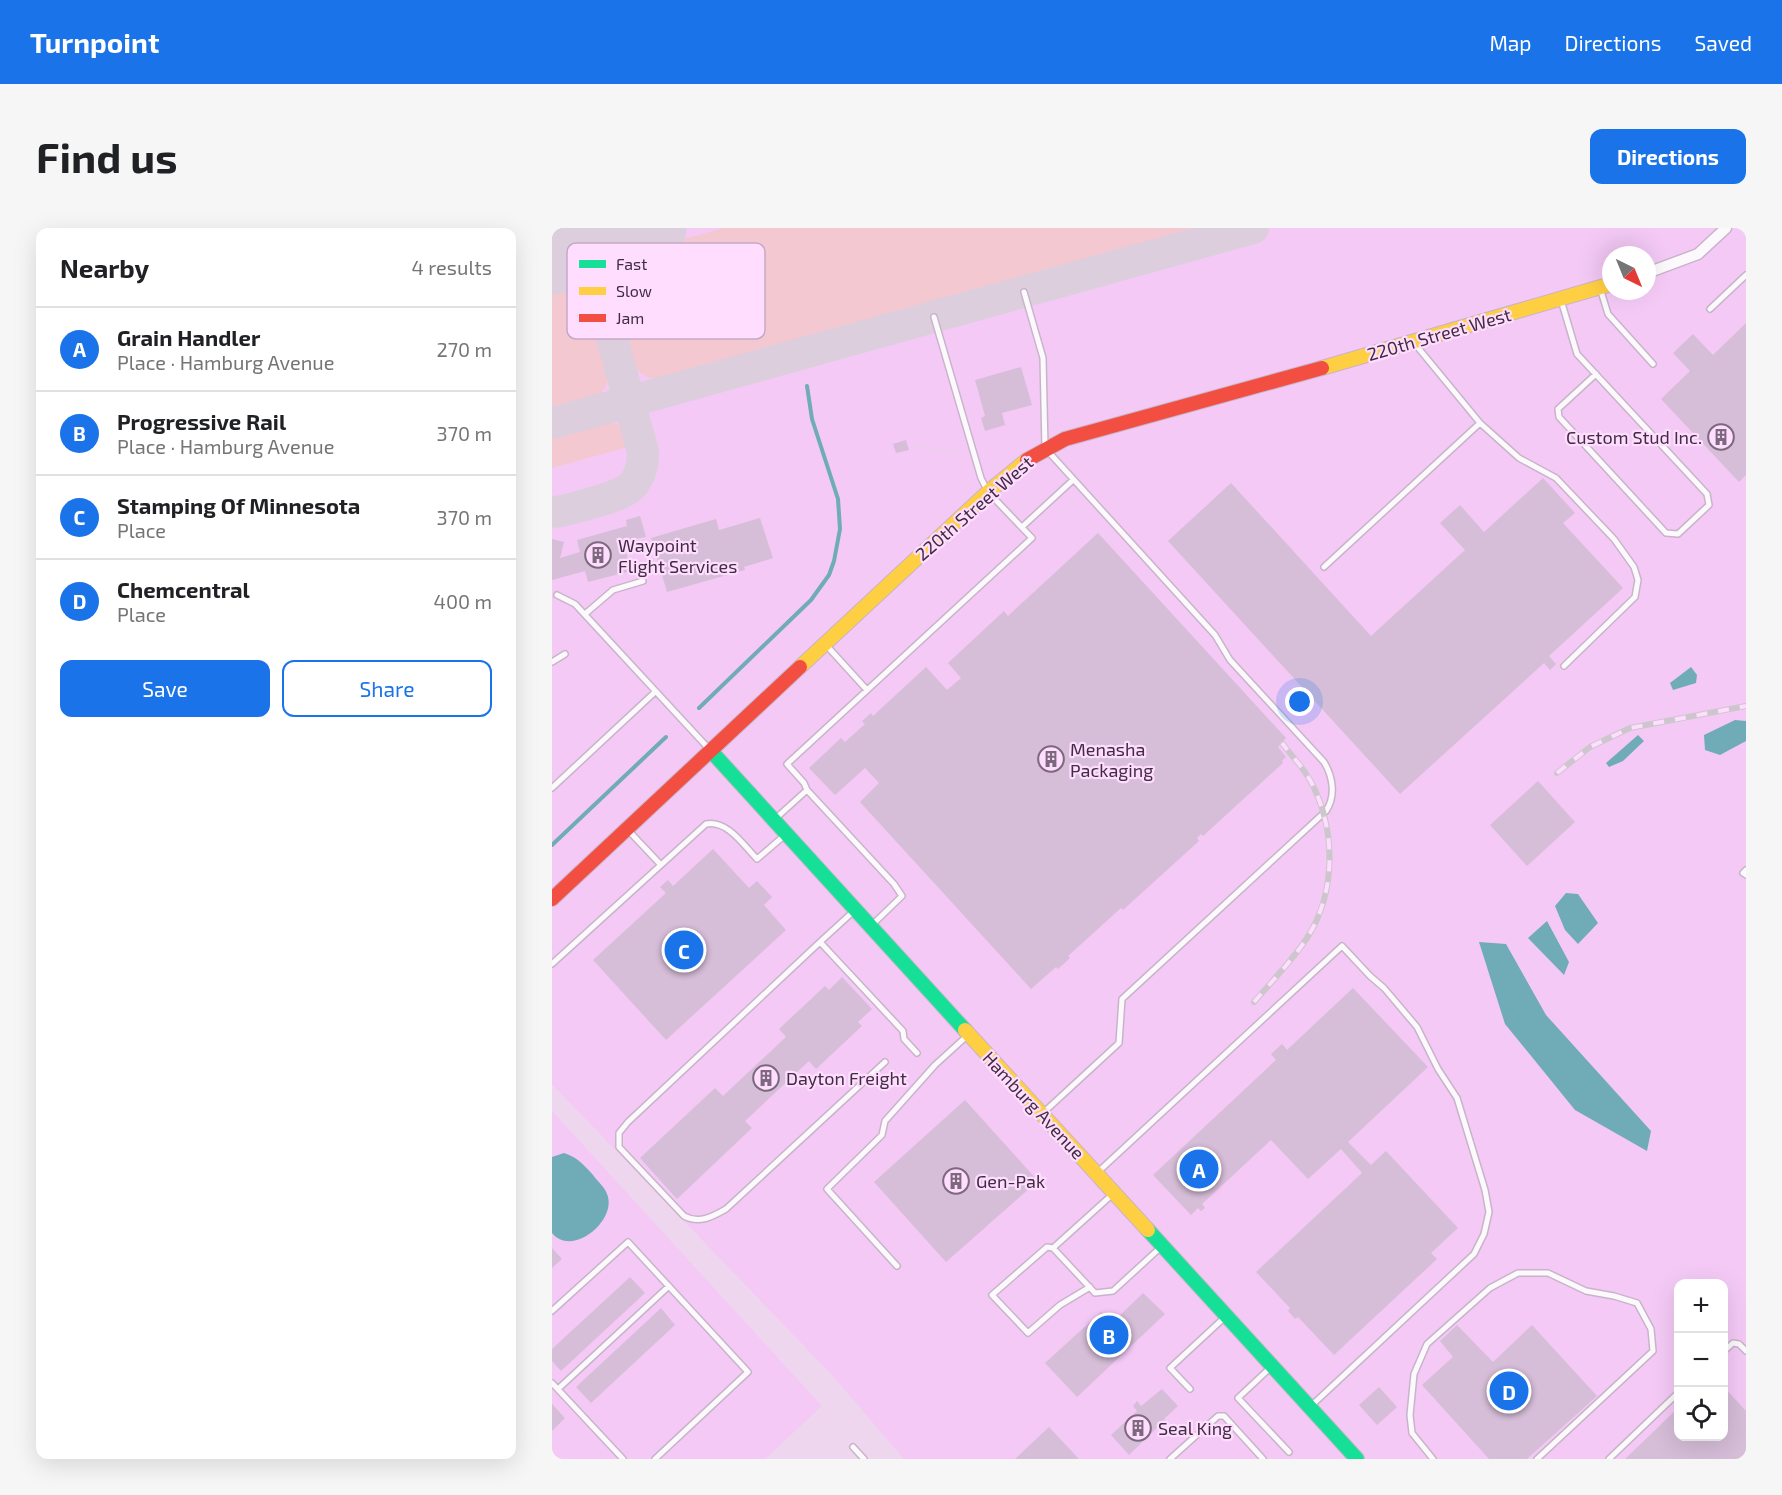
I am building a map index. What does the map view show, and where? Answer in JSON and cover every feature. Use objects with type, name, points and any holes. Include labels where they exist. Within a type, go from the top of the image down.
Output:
[{"type":"street","points":[[1656,270],[1698,254],[1726,228]]},
{"type":"street","name":"220th Street West","points":[[552,899],[988,492],[1014,469],[1045,448],[1065,439],[1413,343],[1602,286]]},
{"type":"street","name":"Hamburg Avenue","points":[[711,751],[1357,1459]]},
{"type":"lane","points":[[1710,309],[1746,275]]},
{"type":"lane","points":[[1024,292],[1043,358],[1045,448],[1215,635],[1230,660],[1324,762],[1332,781],[1332,798],[1326,811],[1122,999],[1119,1043],[1042,1114]]},
{"type":"lane","points":[[1560,298],[1577,354],[1596,374],[1707,494],[1709,505],[1678,534],[1666,533],[1559,417],[1558,409],[1596,374]]},
{"type":"lane","points":[[1607,300],[1608,314],[1653,364]]},
{"type":"lane","points":[[870,926],[902,896],[894,884],[807,790],[788,764],[1032,538],[988,492],[981,478],[934,317]]},
{"type":"lane","points":[[1413,343],[1480,423],[1519,458],[1556,478],[1614,538],[1630,559],[1637,574],[1635,597],[1564,666]]},
{"type":"lane","points":[[1324,567],[1480,423]]},
{"type":"lane","points":[[1022,527],[1073,480]]},
{"type":"lane","points":[[585,614],[613,590],[643,581]]},
{"type":"lane","points":[[557,596],[575,604],[585,614],[711,751]]},
{"type":"lane","points":[[825,644],[867,690]]},
{"type":"lane","points":[[552,662],[565,654]]},
{"type":"lane","points":[[552,788],[656,692]]},
{"type":"lane","points":[[773,820],[807,790]]},
{"type":"lane","points":[[552,964],[703,826],[710,823],[719,824],[730,830],[757,860],[786,834]]},
{"type":"lane","points":[[627,829],[661,865]]},
{"type":"lane","points":[[1746,870],[1743,873],[1746,875]]},
{"type":"lane","points":[[855,910],[628,1122],[619,1133],[619,1146],[684,1216],[697,1221],[703,1220],[726,1209],[885,1062]]},
{"type":"lane","points":[[820,942],[903,1031],[904,1040],[917,1053]]},
{"type":"lane","points":[[1096,1174],[1342,946],[1384,988],[1417,1027],[1457,1098],[1485,1190],[1487,1225],[1474,1254],[1310,1407]]},
{"type":"lane","points":[[897,1266],[827,1189],[882,1136],[885,1121],[935,1065],[968,1035]]},
{"type":"lane","points":[[1053,1248],[1114,1193]]},
{"type":"lane","points":[[552,1311],[628,1242],[748,1372],[655,1459]]},
{"type":"lane","points":[[1090,1287],[1060,1305],[1028,1333],[992,1295],[1047,1247],[1053,1248],[1090,1287],[1095,1293],[1113,1291],[1162,1246]]},
{"type":"lane","points":[[1433,1459],[1412,1433],[1410,1415],[1414,1374],[1426,1344],[1490,1288],[1518,1273],[1548,1273],[1586,1291],[1637,1303],[1652,1329],[1653,1351],[1537,1459]]},
{"type":"lane","points":[[558,1389],[669,1286]]},
{"type":"lane","points":[[1190,1389],[1170,1368],[1226,1316]]},
{"type":"lane","points":[[1728,1347],[1732,1343],[1740,1344],[1746,1351]]},
{"type":"lane","points":[[1272,1366],[1238,1398],[1289,1452]]},
{"type":"lane","points":[[552,1383],[623,1459]]},
{"type":"lane","points":[[1609,1459],[1674,1397]]},
{"type":"lane","points":[[1170,1459],[1218,1416],[1224,1416],[1263,1459]]},
{"type":"lane","points":[[853,1447],[864,1459]]},
{"type":"path","points":[[912,446],[951,452],[973,451]]},
{"type":"shaded area","points":[[552,228],[1746,228],[1746,1459],[904,1459],[831,1374],[552,1084]]},
{"type":"shaded area","points":[[723,228],[1211,228],[664,379],[646,376],[640,372],[633,364],[626,339],[765,339],[765,243],[670,243]]},
{"type":"shaded area","points":[[567,275],[567,339],[600,339],[609,372],[607,383],[597,397],[581,405],[552,412],[552,276]]},
{"type":"shaded area","points":[[611,421],[619,425],[627,434],[628,447],[552,468],[552,436]]},
{"type":"shaded area","points":[[552,1111],[822,1406],[765,1459],[552,1459]]},
{"type":"water","points":[[1691,667],[1697,675],[1696,683],[1673,690],[1670,683]]},
{"type":"water","points":[[1735,720],[1746,721],[1746,741],[1720,755],[1705,750],[1704,735]]},
{"type":"water","points":[[1638,735],[1644,741],[1623,761],[1609,767],[1606,763]]},
{"type":"water","points":[[1566,893],[1578,894],[1598,923],[1578,944],[1565,930],[1555,906]]},
{"type":"water","points":[[1547,921],[1569,962],[1564,975],[1528,938]]},
{"type":"water","points":[[1479,942],[1506,944],[1546,1015],[1651,1131],[1647,1151],[1575,1110],[1505,1024]]},
{"type":"water","points":[[564,1153],[577,1159],[603,1186],[609,1204],[606,1215],[591,1233],[581,1239],[571,1241],[561,1240],[552,1233],[552,1157]]},
{"type":"building","name":"Custom Stud Inc.","points":[[1746,323],[1746,475],[1739,482],[1661,399],[1690,371],[1673,353],[1693,334],[1713,355]]},
{"type":"building","points":[[1021,367],[1032,405],[1002,413],[1005,425],[985,431],[981,418],[985,416],[975,380]]},
{"type":"building","points":[[906,440],[909,450],[896,453],[893,444]]},
{"type":"building","points":[[1543,478],[1575,513],[1563,523],[1623,588],[1549,656],[1556,664],[1550,670],[1544,663],[1400,794],[1168,541],[1231,483],[1371,636],[1465,550],[1440,523],[1460,505],[1484,532]]},
{"type":"building","name":"Waypoint Flight Services","points":[[640,516],[646,537],[623,541],[631,571],[588,582],[585,571],[552,580],[552,539],[564,542],[560,558],[580,552],[577,540],[627,526],[626,520]]},
{"type":"building","points":[[760,518],[773,558],[744,567],[745,570],[667,592],[651,538],[716,519],[719,530]]},
{"type":"building","name":"Menasha Packaging","points":[[1098,533],[1286,738],[1278,747],[1286,757],[1283,763],[1203,836],[1201,834],[1197,838],[1199,841],[1068,956],[1070,958],[1058,969],[1056,967],[1031,989],[860,802],[879,783],[865,768],[835,795],[809,768],[841,738],[845,742],[865,724],[862,721],[871,713],[873,716],[926,667],[947,690],[961,678],[948,663],[1004,611],[1008,616]]},
{"type":"building","points":[[1538,781],[1575,822],[1527,866],[1490,825]]},
{"type":"building","points":[[713,849],[749,888],[757,881],[772,897],[764,905],[786,930],[666,1040],[593,960],[666,893],[660,887],[668,880],[673,886]]},
{"type":"building","name":"Dayton Freight","points":[[842,977],[872,1009],[858,1022],[862,1026],[816,1069],[809,1061],[745,1121],[752,1128],[677,1199],[640,1158],[715,1088],[723,1096],[786,1037],[779,1029],[825,986],[829,990]]},
{"type":"building","points":[[1353,988],[1428,1067],[1348,1142],[1371,1165],[1386,1151],[1458,1228],[1431,1253],[1437,1259],[1334,1355],[1298,1317],[1295,1319],[1288,1311],[1290,1308],[1256,1272],[1362,1173],[1341,1149],[1308,1179],[1271,1140],[1202,1204],[1205,1208],[1201,1211],[1198,1208],[1191,1215],[1153,1175],[1276,1060],[1271,1054],[1282,1044],[1287,1050]]},
{"type":"building","name":"Gen-Pak","points":[[965,1100],[1038,1181],[946,1262],[874,1182]]},
{"type":"building","points":[[552,1248],[562,1259],[552,1268]]},
{"type":"building","points":[[630,1277],[645,1293],[561,1371],[552,1361],[552,1349]]},
{"type":"building","points":[[1143,1293],[1165,1314],[1077,1397],[1045,1363],[1101,1312],[1111,1324]]},
{"type":"building","points":[[661,1308],[675,1325],[591,1403],[576,1387]]},
{"type":"building","points":[[1457,1325],[1493,1362],[1532,1325],[1597,1396],[1527,1459],[1489,1459],[1422,1385],[1453,1357],[1440,1341]]},
{"type":"building","points":[[1379,1387],[1397,1407],[1377,1425],[1359,1405]]},
{"type":"building","name":"Seal King","points":[[1162,1389],[1178,1406],[1129,1455],[1111,1435],[1137,1411],[1133,1406],[1137,1401],[1141,1406]]},
{"type":"building","points":[[1728,1391],[1746,1411],[1746,1459],[1625,1459],[1674,1412],[1674,1441],[1728,1441]]},
{"type":"building","points":[[552,1404],[565,1418],[552,1431]]},
{"type":"building","points":[[1049,1427],[1079,1459],[1015,1459]]},
{"type":"waterway","points":[[699,708],[811,600],[829,575],[834,561],[840,529],[838,499],[812,419],[807,386]]},
{"type":"waterway","points":[[552,845],[666,737]]},
{"type":"taxiway","points":[[552,251],[566,242],[574,228]]},
{"type":"taxiway","points":[[614,243],[648,228]]},
{"type":"taxiway","points":[[552,423],[1253,228]]},
{"type":"taxiway","points":[[552,257],[567,258]]},
{"type":"taxiway","points":[[552,512],[600,501],[619,494],[628,489],[639,475],[643,452],[612,339]]},
{"type":"runway","points":[[592,243],[646,228]]},
{"type":"runway","points":[[552,254],[567,250]]},
{"type":"railway","points":[[1557,773],[1590,747],[1630,728],[1746,706]]},
{"type":"railway","points":[[1254,1002],[1307,938],[1317,920],[1328,880],[1330,859],[1328,839],[1319,799],[1307,775],[1282,743]]},
{"type":"traffic: fast","points":[[711,751],[965,1030]]},
{"type":"traffic: fast","points":[[1148,1230],[1357,1459]]},
{"type":"traffic: slow","points":[[1322,368],[1602,287]]},
{"type":"traffic: slow","points":[[800,667],[988,492],[1027,460]]},
{"type":"traffic: slow","points":[[965,1030],[1148,1230]]},
{"type":"traffic: jam","points":[[1027,460],[1065,439],[1322,368]]},
{"type":"traffic: jam","points":[[552,899],[800,667]]},
{"type":"place","name":"Custom Stud Inc.","points":[[1721,437]]},
{"type":"place","name":"Waypoint Flight Services","points":[[598,555]]},
{"type":"place","name":"Menasha Packaging","points":[[1051,759]]},
{"type":"place","name":"Stamping Of Minnesota","points":[[684,950]]},
{"type":"place","name":"Dayton Freight","points":[[766,1078]]},
{"type":"place","name":"Grain Handler","points":[[1199,1169]]},
{"type":"place","name":"Gen-Pak","points":[[956,1181]]},
{"type":"place","name":"Progressive Rail","points":[[1109,1335]]},
{"type":"place","name":"Chemcentral","points":[[1509,1391]]},
{"type":"place","name":"Seal King","points":[[1138,1428]]}]
